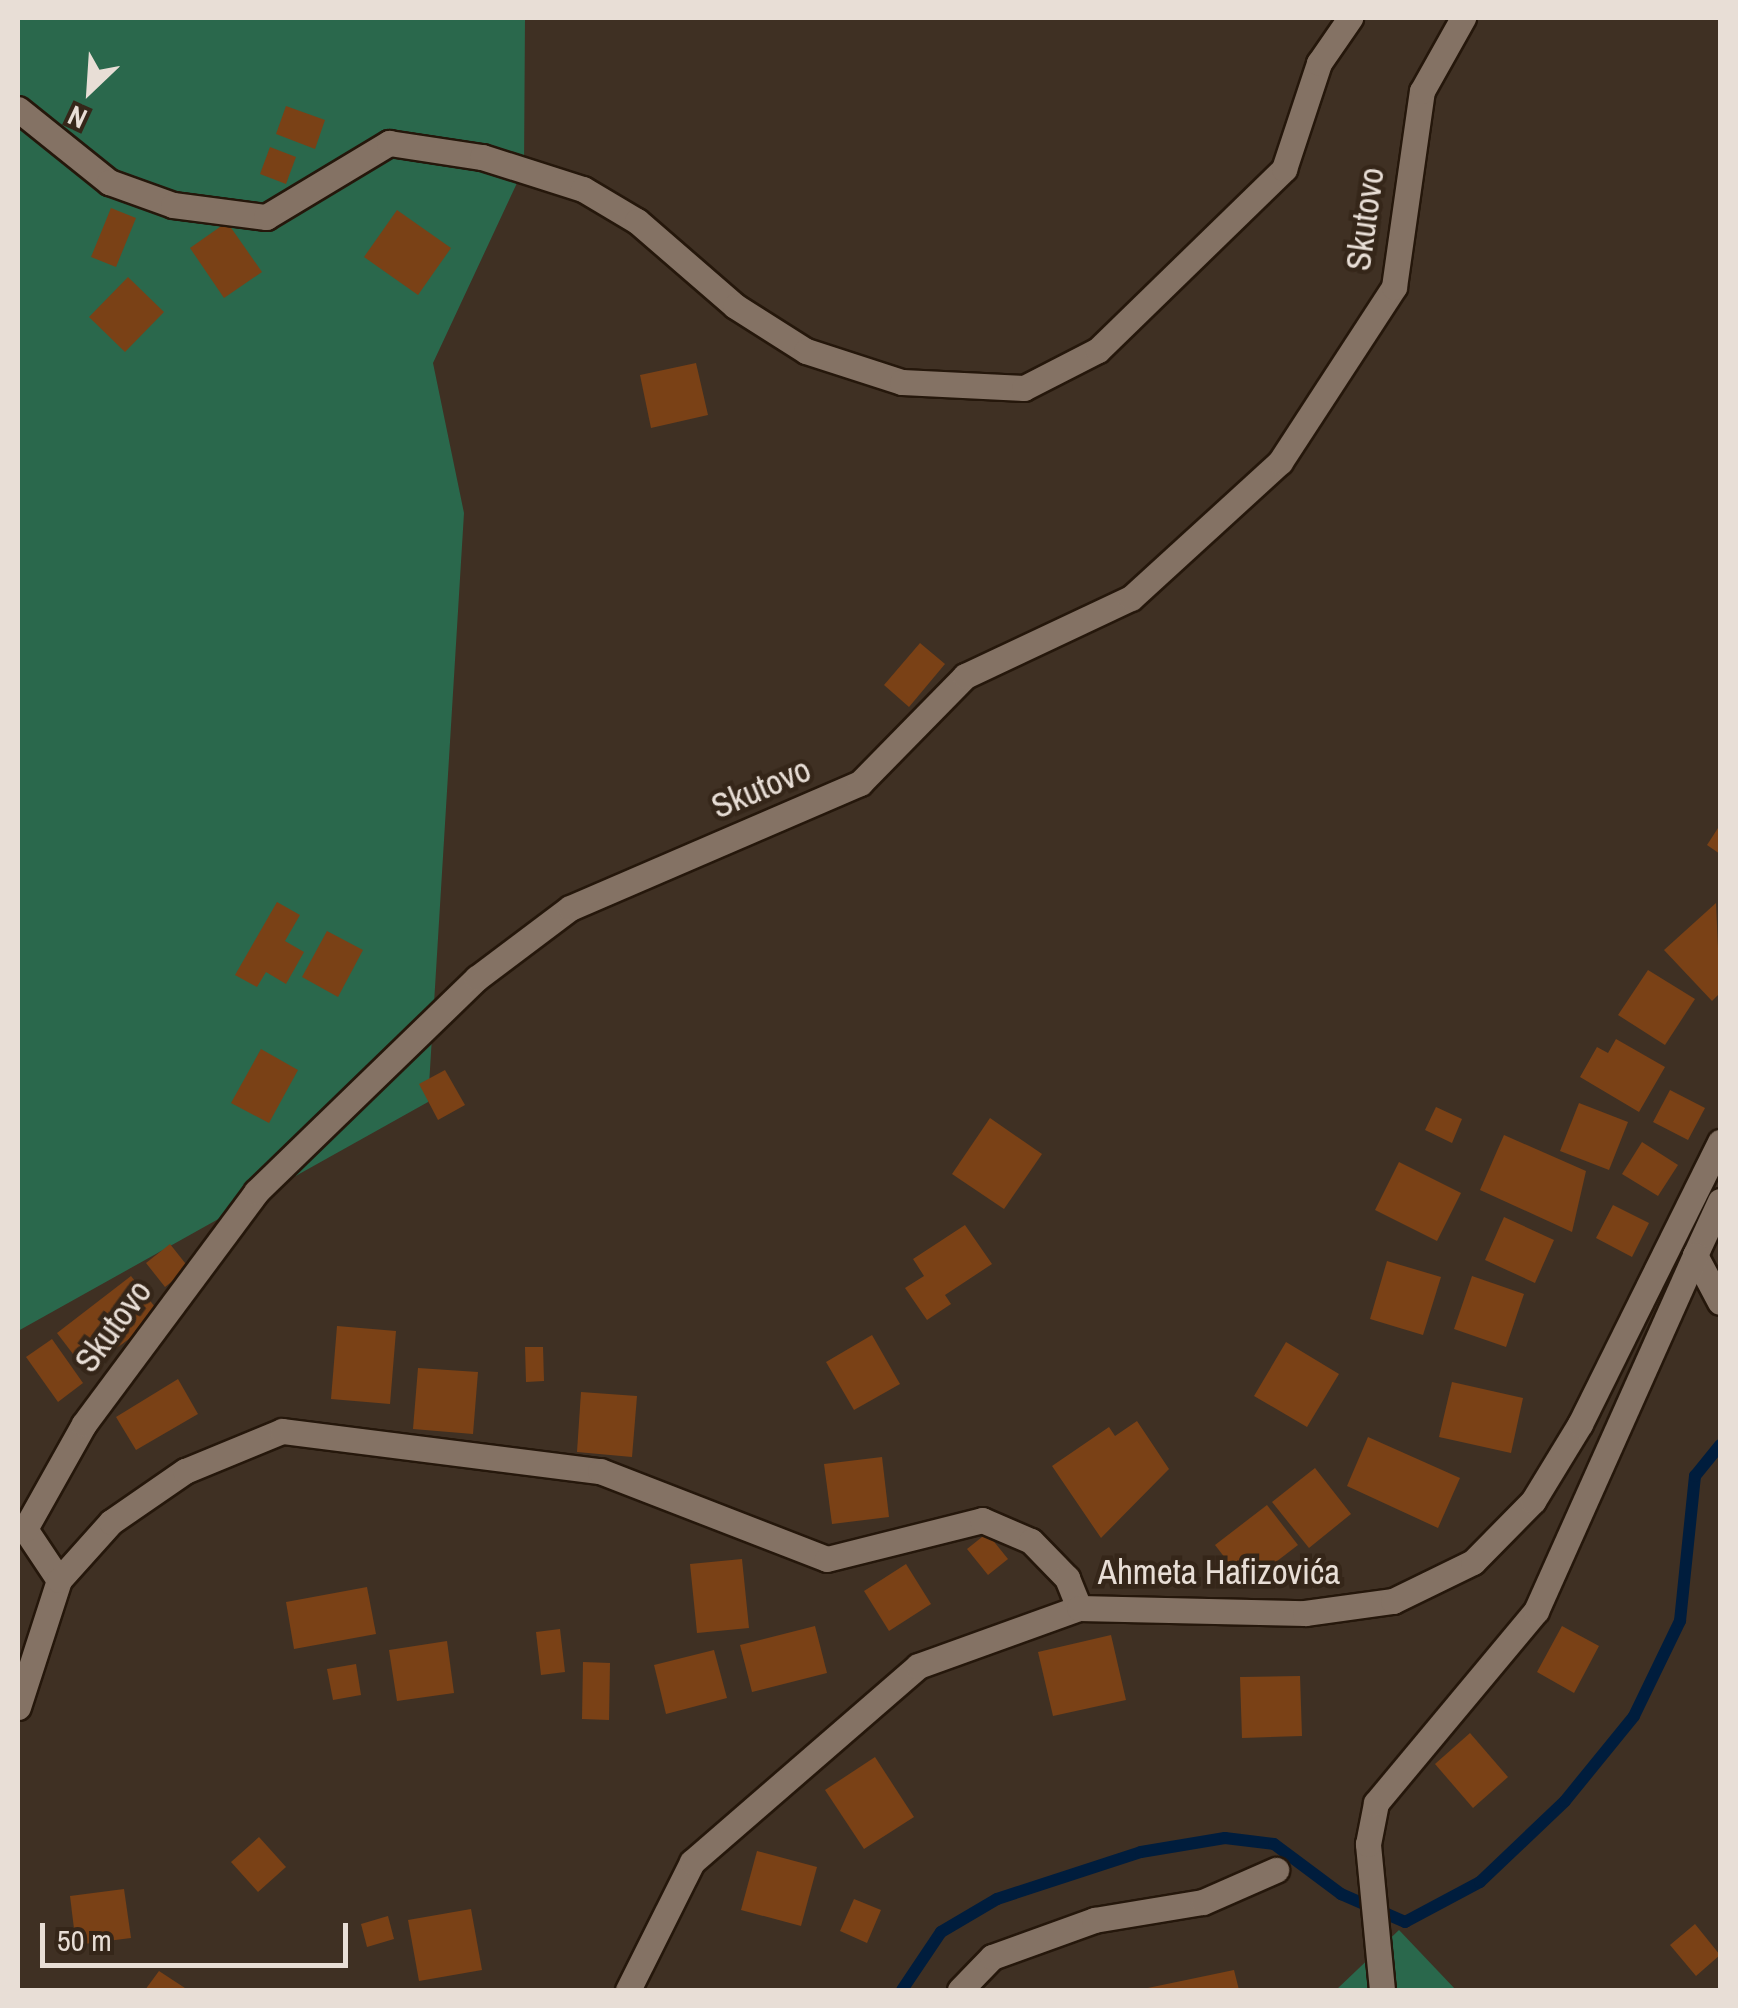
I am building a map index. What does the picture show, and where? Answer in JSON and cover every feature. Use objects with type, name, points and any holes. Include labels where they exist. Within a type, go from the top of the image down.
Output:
[{"type":"street","points":[[18,110],[108,182],[173,205],[266,217],[389,142],[482,157],[584,190],[637,220],[735,306],[806,352],[902,382],[1024,388],[1098,350],[1284,169],[1319,63],[1350,18]]},
{"type":"street","name":"Skutovo","points":[[60,1580],[24,1528],[84,1424],[256,1192],[478,978],[570,908],[860,784],[965,676],[1131,598],[1280,462],[1394,287],[1422,91],[1464,18]]},
{"type":"street","name":"Ahmeta Hafizovića","points":[[628,1990],[692,1862],[844,1724],[918,1666],[1078,1608],[1305,1614],[1393,1601],[1473,1562],[1533,1501],[1580,1424],[1720,1142]]},
{"type":"street","points":[[1382,1990],[1373,1887],[1376,1803],[1536,1611],[1720,1200]]},
{"type":"street","points":[[1696,1255],[1720,1302]]},
{"type":"street","points":[[18,1708],[60,1580],[112,1522],[185,1471],[282,1431],[600,1472],[828,1559],[982,1520],[1031,1540],[1067,1578],[1078,1608]]},
{"type":"street","points":[[960,1990],[992,1957],[1094,1920],[1203,1902],[1276,1870]]},
{"type":"green space","points":[[18,18],[525,18],[524,168],[433,363],[464,513],[428,1102],[18,1331]]},
{"type":"green space","points":[[1399,1930],[1456,1990],[1336,1990]]},
{"type":"building","points":[[286,106],[325,120],[315,149],[276,134]]},
{"type":"building","points":[[270,147],[296,157],[286,184],[260,174]]},
{"type":"building","points":[[111,208],[136,218],[116,267],[91,257]]},
{"type":"building","points":[[397,210],[451,248],[418,295],[364,257]]},
{"type":"building","points":[[227,222],[262,272],[224,298],[190,248]]},
{"type":"building","points":[[128,277],[164,312],[125,352],[89,317]]},
{"type":"building","points":[[696,363],[708,415],[651,428],[640,375]]},
{"type":"building","points":[[920,643],[945,664],[909,707],[884,685]]},
{"type":"building","points":[[1720,825],[1720,854],[1707,845]]},
{"type":"building","points":[[277,902],[300,915],[285,941],[304,952],[286,984],[266,972],[257,987],[235,975]]},
{"type":"building","points":[[1716,903],[1720,993],[1712,1001],[1664,950]]},
{"type":"building","points":[[327,931],[363,950],[338,997],[302,977]]},
{"type":"building","points":[[1648,970],[1695,999],[1665,1045],[1618,1015]]},
{"type":"building","points":[[1616,1039],[1665,1067],[1639,1112],[1580,1077],[1597,1047],[1608,1053]]},
{"type":"building","points":[[261,1049],[298,1070],[269,1123],[231,1103]]},
{"type":"building","points":[[445,1070],[465,1105],[438,1120],[419,1084]]},
{"type":"building","points":[[1670,1090],[1705,1108],[1688,1140],[1653,1122]]},
{"type":"building","points":[[1579,1103],[1628,1122],[1609,1170],[1560,1151]]},
{"type":"building","points":[[1436,1107],[1462,1119],[1452,1143],[1425,1130]]},
{"type":"building","points":[[990,1118],[1042,1154],[1004,1209],[952,1174]]},
{"type":"building","points":[[1504,1135],[1586,1171],[1572,1232],[1480,1190]]},
{"type":"building","points":[[1642,1142],[1678,1165],[1658,1196],[1622,1174]]},
{"type":"building","points":[[1399,1162],[1461,1193],[1437,1241],[1375,1210]]},
{"type":"building","points":[[1613,1205],[1649,1223],[1632,1257],[1596,1238]]},
{"type":"building","points":[[1504,1217],[1554,1240],[1535,1283],[1485,1260]]},
{"type":"building","points":[[965,1225],[992,1264],[945,1295],[951,1304],[927,1320],[905,1288],[924,1276],[913,1259]]},
{"type":"building","points":[[170,1244],[189,1268],[165,1287],[146,1263]]},
{"type":"building","points":[[1387,1261],[1441,1277],[1423,1335],[1370,1319]]},
{"type":"building","points":[[131,1276],[161,1315],[86,1371],[57,1333]]},
{"type":"building","points":[[1472,1276],[1524,1294],[1506,1347],[1454,1329]]},
{"type":"building","points":[[337,1326],[396,1331],[390,1404],[331,1399]]},
{"type":"building","points":[[872,1335],[900,1384],[854,1410],[826,1362]]},
{"type":"building","points":[[52,1339],[83,1383],[58,1402],[26,1357]]},
{"type":"building","points":[[1286,1342],[1339,1374],[1307,1427],[1254,1396]]},
{"type":"building","points":[[525,1347],[543,1347],[544,1381],[526,1382]]},
{"type":"building","points":[[418,1368],[478,1372],[473,1434],[413,1429]]},
{"type":"building","points":[[178,1379],[198,1414],[136,1450],[116,1417]]},
{"type":"building","points":[[1452,1382],[1523,1398],[1511,1453],[1439,1437]]},
{"type":"building","points":[[581,1392],[637,1396],[632,1457],[577,1452]]},
{"type":"building","points":[[1137,1421],[1169,1469],[1101,1538],[1052,1466],[1109,1427],[1115,1436]]},
{"type":"building","points":[[1368,1437],[1460,1478],[1438,1528],[1347,1486]]},
{"type":"building","points":[[882,1457],[889,1517],[832,1524],[824,1464]]},
{"type":"building","points":[[1315,1468],[1351,1514],[1309,1548],[1272,1502]]},
{"type":"building","points":[[1267,1505],[1298,1545],[1246,1585],[1215,1545]]},
{"type":"building","points":[[987,1533],[1008,1559],[988,1575],[967,1549]]},
{"type":"building","points":[[742,1559],[749,1628],[697,1633],[690,1564]]},
{"type":"building","points":[[906,1564],[931,1604],[889,1631],[864,1591]]},
{"type":"building","points":[[367,1587],[376,1634],[294,1649],[286,1602]]},
{"type":"building","points":[[815,1626],[827,1673],[752,1692],[740,1645]]},
{"type":"building","points":[[1562,1626],[1599,1646],[1574,1693],[1537,1672]]},
{"type":"building","points":[[560,1629],[565,1672],[541,1675],[536,1632]]},
{"type":"building","points":[[1111,1635],[1126,1700],[1053,1716],[1038,1652]]},
{"type":"building","points":[[447,1641],[454,1693],[397,1701],[389,1650]]},
{"type":"building","points":[[714,1650],[727,1698],[666,1714],[654,1665]]},
{"type":"building","points":[[583,1662],[610,1663],[609,1720],[582,1719]]},
{"type":"building","points":[[356,1664],[361,1695],[333,1700],[327,1669]]},
{"type":"building","points":[[1300,1676],[1302,1736],[1242,1738],[1240,1677]]},
{"type":"building","points":[[1470,1733],[1508,1777],[1473,1808],[1435,1764]]},
{"type":"building","points":[[875,1757],[914,1817],[864,1849],[825,1790]]},
{"type":"building","points":[[259,1837],[286,1867],[258,1892],[231,1862]]},
{"type":"building","points":[[757,1851],[817,1867],[801,1926],[741,1910]]},
{"type":"building","points":[[124,1889],[131,1938],[76,1945],[70,1896]]},
{"type":"building","points":[[854,1899],[881,1910],[867,1943],[840,1931]]},
{"type":"building","points":[[471,1909],[482,1970],[419,1981],[408,1920]]},
{"type":"building","points":[[388,1916],[394,1939],[367,1947],[361,1924]]},
{"type":"building","points":[[1695,1924],[1720,1955],[1696,1976],[1670,1945]]},
{"type":"building","points":[[1234,1970],[1239,1990],[1143,1989]]},
{"type":"building","points":[[159,1971],[188,1990],[145,1990]]},
{"type":"waterway","points":[[902,1990],[941,1932],[997,1899],[1141,1852],[1225,1838],[1274,1844],[1341,1894],[1405,1922],[1480,1882],[1565,1801],[1634,1716],[1680,1621],[1695,1476],[1720,1445]]}]
